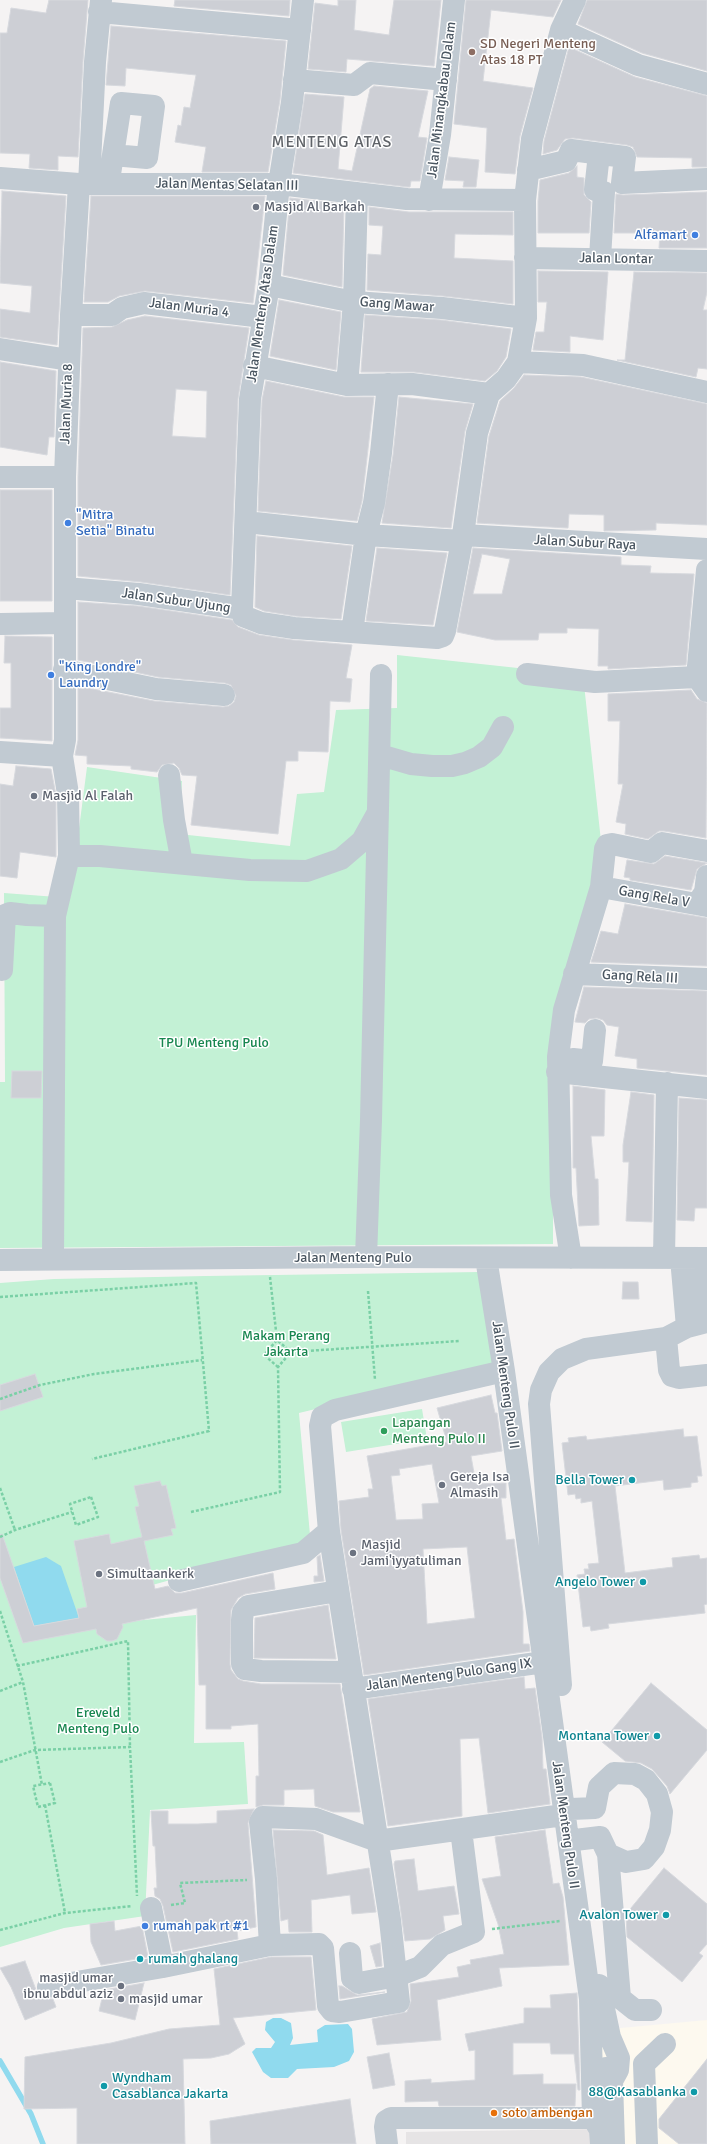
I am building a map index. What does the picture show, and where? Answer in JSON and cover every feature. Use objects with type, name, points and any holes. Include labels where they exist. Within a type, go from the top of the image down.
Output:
[{"type":"street","name":"Jalan Menteng Atas Dalam","points":[[242,609],[250,399],[254,366],[269,285],[279,184],[294,80],[303,0]]},
{"type":"street","name":"Jalan Minangkabau Dalam","points":[[429,200],[440,135],[454,0]]},
{"type":"street","points":[[254,366],[348,385],[412,384],[489,394],[506,379],[518,362],[526,318],[525,200],[532,139],[561,30],[574,0]]},
{"type":"street","points":[[92,184],[100,6],[300,30]]},
{"type":"street","points":[[561,30],[638,65],[707,84]]},
{"type":"street","points":[[294,80],[354,85],[370,73],[446,80]]},
{"type":"street","points":[[528,170],[566,161],[571,150],[625,157],[622,183],[707,179]]},
{"type":"street","points":[[599,154],[596,190],[604,192],[600,258]]},
{"type":"street","points":[[92,184],[113,155]]},
{"type":"street","name":"Jalan Mentas Selatan III","points":[[0,178],[92,184],[279,184],[429,200],[525,200]]},
{"type":"street","name":"Jalan Muria 8","points":[[53,1259],[55,916],[69,856],[68,794],[62,756],[65,740],[65,477],[69,360],[71,315],[92,184]]},
{"type":"street","points":[[348,385],[354,302],[358,193]]},
{"type":"street","name":"Jalan Lontar","points":[[525,258],[600,258],[707,261]]},
{"type":"street","name":"Gang Mawar","points":[[269,285],[354,302],[442,308],[526,318]]},
{"type":"street","name":"Jalan Muria 4","points":[[71,315],[112,316],[122,308],[144,303],[263,317]]},
{"type":"street","points":[[0,349],[69,360]]},
{"type":"street","points":[[518,362],[583,365],[707,392]]},
{"type":"street","points":[[352,632],[366,535],[374,503],[388,384]]},
{"type":"street","name":"Jalan Subur Ujung","points":[[65,588],[139,594],[242,609],[244,616],[261,623],[294,628],[437,638],[443,636],[463,538],[477,433],[489,394]]},
{"type":"street","points":[[0,477],[65,477]]},
{"type":"street","points":[[246,522],[366,535],[463,538]]},
{"type":"street","name":"Jalan Subur Raya","points":[[463,538],[707,550]]},
{"type":"street","points":[[527,674],[595,682],[702,684],[707,570]]},
{"type":"street","points":[[0,624],[65,624]]},
{"type":"street","points":[[64,670],[156,689],[224,695]]},
{"type":"street","points":[[366,1257],[380,810],[381,675]]},
{"type":"street","points":[[380,755],[411,764],[432,766],[452,766],[465,763],[479,757],[492,747],[503,726]]},
{"type":"street","points":[[0,752],[62,756]]},
{"type":"street","points":[[169,775],[174,820],[182,863]]},
{"type":"street","points":[[69,856],[100,856],[250,870],[307,871],[341,859],[362,841],[380,810]]},
{"type":"street","points":[[571,1258],[560,1195],[564,1073],[559,1038],[574,974],[601,887],[607,845],[612,844],[651,852],[662,842],[707,851]]},
{"type":"street","points":[[702,905],[707,876]]},
{"type":"street","name":"Gang Rela V","points":[[601,887],[702,905]]},
{"type":"street","points":[[2,970],[5,915],[10,913],[55,916]]},
{"type":"street","name":"Gang Rela III","points":[[574,974],[707,979]]},
{"type":"street","points":[[564,1073],[573,1059],[592,1061],[595,1030]]},
{"type":"street","points":[[564,1073],[707,1088]]},
{"type":"street","points":[[614,2144],[612,2081],[606,2070],[605,2058],[610,2037],[580,1887],[575,1840],[567,1812],[539,1404],[540,1390],[549,1372],[562,1359],[586,1349],[666,1338],[700,1324],[688,1258],[668,1083]]},
{"type":"street","name":"Jalan Menteng Pulo","points":[[0,1260],[366,1257],[688,1258]]},
{"type":"street","name":"Jalan Menteng Pulo II","points":[[486,1258],[504,1371],[544,1662],[567,1812],[578,1919],[590,1999],[593,2118],[600,2130],[600,2144]]},
{"type":"street","points":[[666,1338],[669,1370],[672,1376],[679,1378],[707,1375]]},
{"type":"street","name":"Jalan Menteng Pulo Gang IX","points":[[270,1945],[319,1944],[323,1948],[328,2006],[332,2011],[340,2012],[399,2002],[397,1976],[377,1841],[329,1531],[320,1426],[322,1417],[335,1410],[504,1371]]},
{"type":"street","points":[[179,1581],[303,1553],[329,1531]]},
{"type":"street","points":[[338,1592],[248,1606],[243,1612],[242,1620],[242,1664],[245,1669],[352,1680]]},
{"type":"street","name":"Jalan Menteng Pulo Gang IX","points":[[352,1680],[544,1662]]},
{"type":"street","points":[[575,1840],[604,1846],[626,1862],[644,1859],[654,1847],[660,1830],[662,1812],[657,1794],[646,1780],[635,1774],[614,1773],[599,1787],[596,1808],[604,1846],[620,1998],[635,2010],[651,2010]]},
{"type":"street","points":[[48,1987],[163,1967],[270,1945],[266,1879],[260,1822],[263,1817],[316,1819],[377,1841],[462,1830],[596,1808]]},
{"type":"street","points":[[350,1953],[352,1978],[354,1982],[359,1983],[397,1976],[420,1967],[442,1945],[474,1932],[462,1830]]},
{"type":"street","points":[[142,1904],[163,1967]]},
{"type":"street","points":[[648,2144],[644,2064],[664,2044]]},
{"type":"street","points":[[387,2144],[385,2127],[386,2121],[391,2118],[593,2118]]},
{"type":"path","points":[[268,1258],[277,1340],[291,1352],[459,1341]]},
{"type":"path","points":[[0,1297],[196,1283],[208,1431],[92,1459]]},
{"type":"path","points":[[368,1291],[376,1385]]},
{"type":"path","points":[[277,1340],[264,1355],[278,1367]]},
{"type":"path","points":[[192,1512],[280,1492],[278,1367],[291,1352]]},
{"type":"path","points":[[0,1399],[40,1385],[94,1374],[202,1360]]},
{"type":"path","points":[[0,1488],[15,1530]]},
{"type":"path","points":[[91,1497],[98,1518],[76,1524],[72,1512],[70,1504],[91,1497]]},
{"type":"path","points":[[0,1537],[15,1530],[72,1512]]},
{"type":"path","points":[[0,1611],[1,1618],[23,1682],[42,1785]]},
{"type":"path","points":[[0,1930],[65,1913],[142,1904],[130,1747],[128,1641],[17,1666]]},
{"type":"path","points":[[0,1691],[23,1682]]},
{"type":"path","points":[[0,1762],[35,1750],[130,1747]]},
{"type":"path","points":[[50,1783],[55,1803],[46,1805],[38,1807],[33,1786],[50,1783]]},
{"type":"path","points":[[46,1805],[65,1913]]},
{"type":"path","points":[[185,1903],[180,1883],[266,1879]]},
{"type":"path","points":[[474,1932],[510,1925],[578,1919]]},
{"type":"shaded area","points":[[707,2020],[707,2144],[604,2144],[599,2030]]},
{"type":"shaded area","points":[[596,2129],[596,2144],[406,2144],[406,2132]]},
{"type":"green space","name":"TPU Menteng Pulo","points":[[397,655],[583,675],[605,878],[553,1030],[553,1244],[0,1248],[0,1082],[5,1082],[4,893],[70,898],[87,767],[182,781],[179,834],[290,846],[297,794],[324,792],[336,710],[397,708]]},
{"type":"green space","name":"Ereveld Menteng Pulo","points":[[480,1272],[494,1366],[299,1413],[310,1535],[297,1545],[127,1592],[133,1621],[196,1615],[194,1743],[244,1742],[248,1804],[150,1810],[145,1916],[64,1928],[0,1947],[0,1283],[54,1279]]},
{"type":"green space","name":"Lapangan Menteng Pulo II","points":[[422,1409],[427,1439],[346,1452],[341,1422]]},
{"type":"water","points":[[46,1557],[61,1566],[79,1618],[34,1626],[14,1567]]},
{"type":"water","points":[[273,2018],[281,2018],[291,2023],[293,2038],[290,2045],[318,2042],[317,2030],[325,2025],[348,2024],[352,2029],[354,2052],[349,2061],[334,2067],[297,2069],[288,2078],[271,2078],[263,2072],[252,2052],[256,2048],[271,2048],[275,2042],[265,2030],[266,2022]]},
{"type":"building","points":[[49,0],[88,0],[78,157],[58,156],[58,170],[29,168],[30,154],[0,153],[0,33],[7,33],[11,8],[46,13]]},
{"type":"building","points":[[175,0],[290,0],[289,16],[174,6]]},
{"type":"building","points":[[338,0],[356,0],[354,30],[389,35],[394,0],[441,0],[434,66],[347,59],[346,72],[308,69],[315,3],[338,6]]},
{"type":"building","points":[[466,0],[561,0],[553,17],[491,10],[483,81],[533,88],[520,136],[515,174],[485,172],[487,128],[454,124]]},
{"type":"building","points":[[587,0],[707,0],[707,71],[642,53],[578,24]]},
{"type":"building","points":[[111,26],[286,41],[280,100],[268,172],[202,172],[206,147],[175,142],[178,125],[181,126],[184,107],[190,108],[196,75],[126,68],[125,86],[106,85]]},
{"type":"building","points":[[569,47],[635,77],[707,96],[707,167],[692,167],[692,158],[637,157],[633,147],[627,145],[573,138],[565,139],[557,150],[543,154],[544,141]]},
{"type":"building","points":[[374,86],[428,91],[418,137],[427,138],[420,181],[411,181],[410,187],[408,187],[293,173],[305,94],[344,97],[338,169],[352,171],[370,89]]},
{"type":"building","points":[[449,157],[479,160],[476,187],[463,187],[464,181],[445,180]]},
{"type":"building","points":[[577,166],[577,177],[584,178],[584,195],[591,202],[589,233],[538,233],[538,201],[540,180],[569,173]]},
{"type":"building","points":[[2,191],[66,196],[57,345],[0,337],[0,309],[30,313],[32,286],[0,283]]},
{"type":"building","points":[[707,192],[707,248],[659,248],[660,233],[614,233],[616,194]]},
{"type":"building","points":[[91,196],[265,196],[253,303],[145,291],[119,296],[108,302],[84,302]]},
{"type":"building","points":[[290,198],[344,204],[342,287],[283,275]]},
{"type":"building","points":[[369,207],[409,212],[513,212],[513,235],[455,234],[454,258],[513,261],[513,304],[443,296],[367,290],[368,254],[381,255],[383,226],[369,225]]},
{"type":"building","points":[[538,271],[608,272],[603,340],[570,336],[570,352],[533,350],[536,332],[544,332],[547,302],[538,302]]},
{"type":"building","points":[[634,272],[707,273],[707,292],[703,310],[707,310],[707,369],[698,368],[696,377],[617,360],[625,360]]},
{"type":"building","points":[[279,300],[341,312],[336,370],[270,356]]},
{"type":"building","points":[[365,315],[441,320],[511,329],[506,357],[497,371],[485,381],[414,372],[361,372]]},
{"type":"building","points":[[145,316],[249,328],[238,399],[230,595],[141,582],[78,576],[78,477],[83,328],[112,327],[127,320]],"holes":[[[176,389],[207,391],[206,438],[172,436]]]},
{"type":"building","points":[[0,362],[56,371],[54,437],[49,437],[47,455],[0,447]]},
{"type":"building","points":[[524,375],[581,377],[707,404],[707,525],[656,523],[656,530],[604,531],[604,515],[569,514],[568,528],[477,523],[489,436],[500,401],[514,388]]},
{"type":"building","points":[[266,381],[344,397],[374,397],[362,501],[357,521],[258,511],[262,400]]},
{"type":"building","points":[[399,397],[473,404],[465,431],[451,528],[382,523],[393,455]]},
{"type":"building","points":[[0,490],[52,490],[52,601],[0,601]]},
{"type":"building","points":[[257,536],[352,546],[341,619],[295,616],[264,611],[255,607]]},
{"type":"building","points":[[377,548],[447,553],[433,625],[366,621]]},
{"type":"building","points":[[473,548],[621,557],[621,565],[651,566],[650,573],[694,574],[686,665],[608,669],[608,666],[598,666],[599,629],[567,628],[567,633],[539,633],[538,640],[495,640],[457,632]],"holes":[[[482,554],[510,559],[502,594],[473,594]]]},
{"type":"building","points":[[78,602],[138,606],[232,620],[238,627],[259,635],[293,640],[352,645],[346,678],[352,679],[350,702],[330,701],[328,752],[298,751],[298,761],[286,761],[278,834],[191,825],[197,776],[182,775],[179,768],[174,763],[162,765],[157,772],[131,769],[131,766],[87,764],[87,756],[75,755],[78,740],[78,686],[154,701],[223,707],[229,706],[234,702],[236,696],[231,685],[225,683],[158,677],[78,660]]},
{"type":"building","points":[[5,636],[52,637],[52,741],[0,738],[0,708],[11,708],[11,663],[4,663]]},
{"type":"building","points":[[691,690],[697,699],[707,703],[706,838],[664,831],[659,831],[648,839],[625,834],[626,824],[616,822],[623,784],[618,784],[620,721],[608,721],[608,694]]},
{"type":"building","points":[[16,766],[51,769],[56,795],[56,857],[20,852],[17,878],[0,876],[0,784],[13,786]]},
{"type":"building","points":[[665,856],[707,863],[697,869],[691,890],[630,880],[630,878],[624,877],[627,860],[654,864]]},
{"type":"building","points":[[625,904],[707,918],[707,966],[591,962],[601,931],[618,934]]},
{"type":"building","points":[[584,987],[707,991],[707,1075],[637,1068],[637,1059],[615,1056],[619,1027],[607,1025],[603,1020],[597,1018],[589,1019],[585,1023],[575,1022]]},
{"type":"building","points":[[12,1071],[42,1071],[41,1098],[11,1098]]},
{"type":"building","points":[[573,1086],[605,1090],[604,1136],[591,1136],[595,1179],[598,1179],[599,1225],[579,1226],[576,1168],[573,1168]]},
{"type":"building","points":[[631,1092],[654,1095],[652,1222],[626,1221],[629,1162],[623,1162],[623,1145]]},
{"type":"building","points":[[679,1098],[707,1100],[707,1208],[695,1208],[694,1221],[677,1220]]},
{"type":"building","points":[[623,1282],[638,1282],[639,1299],[622,1299]]},
{"type":"building","points":[[35,1374],[43,1397],[0,1411],[0,1385]]},
{"type":"building","points":[[491,1395],[495,1413],[497,1413],[502,1451],[471,1456],[476,1484],[506,1483],[506,1498],[501,1498],[506,1540],[514,1539],[523,1612],[523,1644],[529,1644],[530,1651],[364,1675],[341,1530],[339,1501],[369,1497],[368,1489],[373,1489],[367,1456],[447,1442],[437,1408]],"holes":[[[432,1464],[439,1503],[422,1504],[423,1519],[396,1520],[391,1476],[400,1475],[399,1469]],[[467,1547],[475,1618],[427,1624],[423,1549]]]},
{"type":"building","points":[[683,1429],[684,1437],[697,1436],[702,1476],[697,1476],[698,1482],[691,1483],[691,1487],[664,1490],[663,1480],[615,1486],[625,1573],[673,1567],[672,1558],[699,1555],[700,1559],[707,1558],[707,1604],[704,1605],[705,1613],[608,1624],[609,1628],[591,1631],[590,1626],[583,1627],[577,1575],[585,1574],[584,1569],[589,1569],[588,1564],[599,1563],[592,1501],[581,1503],[581,1498],[576,1499],[575,1494],[568,1495],[562,1443],[569,1442],[568,1438],[586,1436],[587,1440]]},
{"type":"building","points":[[160,1481],[162,1486],[166,1485],[176,1528],[171,1529],[173,1535],[144,1541],[155,1589],[168,1586],[175,1593],[182,1593],[273,1573],[275,1589],[245,1594],[238,1598],[231,1610],[231,1670],[238,1679],[261,1684],[340,1684],[360,1812],[333,1812],[315,1806],[314,1789],[284,1790],[284,1805],[263,1805],[256,1807],[256,1776],[259,1776],[258,1724],[231,1726],[231,1729],[206,1729],[206,1685],[199,1685],[197,1608],[122,1624],[123,1627],[117,1639],[112,1641],[107,1641],[97,1634],[96,1629],[23,1643],[0,1578],[0,1535],[2,1534],[34,1626],[79,1618],[77,1609],[87,1607],[74,1541],[109,1534],[111,1544],[142,1537],[135,1507],[139,1506],[134,1486]]},
{"type":"building","points":[[320,1555],[324,1581],[314,1582],[314,1576],[318,1576],[317,1557]]},
{"type":"building","points":[[328,1605],[336,1659],[254,1658],[255,1618]]},
{"type":"building","points":[[524,1677],[525,1689],[535,1688],[542,1737],[543,1769],[546,1769],[550,1804],[488,1813],[479,1738],[460,1739],[462,1816],[388,1826],[368,1699]]},
{"type":"building","name":"Montana Tower","points":[[651,1683],[707,1730],[707,1750],[670,1794],[667,1786],[652,1769],[641,1763],[625,1761],[602,1742]]},
{"type":"building","points":[[254,1809],[248,1823],[256,1927],[237,1931],[238,1939],[173,1952],[163,1906],[160,1899],[155,1896],[154,1888],[157,1888],[155,1846],[153,1846],[151,1811],[168,1811],[168,1824],[198,1824],[217,1823],[217,1811]]},
{"type":"building","points":[[273,1830],[314,1831],[323,1835],[327,1875],[369,1868],[376,1912],[352,1914],[350,1895],[311,1900],[312,1932],[289,1932],[288,1919],[281,1921]]},
{"type":"building","points":[[545,1830],[553,1884],[559,1883],[563,1897],[569,1965],[499,1968],[502,1986],[437,2000],[441,2040],[377,2045],[372,2019],[407,2012],[411,2001],[410,1984],[459,1977],[457,1967],[471,1964],[470,1960],[504,1954],[498,1924],[482,1879],[501,1876],[495,1837]]},
{"type":"building","points":[[414,1859],[418,1891],[454,1886],[459,1914],[443,1916],[445,1930],[430,1939],[405,1941],[394,1864],[395,1861]]},
{"type":"building","name":"Avalon Tower","points":[[664,1868],[707,1904],[707,1944],[699,1953],[703,1956],[682,1982],[627,1937],[626,1914]]},
{"type":"building","points":[[114,1921],[115,1931],[142,1926],[148,1957],[101,1965],[91,1942],[90,1924]]},
{"type":"building","points":[[380,1943],[382,1966],[376,1967],[370,1946]]},
{"type":"building","name":"Wyndham Casablanca Jakarta","points":[[271,1957],[311,1957],[316,2010],[233,2018],[245,2044],[229,2054],[211,2058],[183,2059],[185,2144],[77,2144],[77,2108],[24,2109],[25,2057],[111,2043],[169,2029],[220,2025],[214,1969]]},
{"type":"building","points":[[25,1961],[38,1995],[44,1999],[53,1999],[56,2007],[25,2020],[11,1987],[0,1968]]},
{"type":"building","name":"masjid umar","points":[[144,1983],[135,2020],[99,2011],[104,1990]]},
{"type":"building","points":[[339,1986],[342,1986],[357,1995],[385,1992],[340,1999]]},
{"type":"building","points":[[577,1993],[580,2090],[578,2090],[574,2054],[551,2054],[550,2043],[513,2043],[513,2075],[543,2074],[543,2084],[576,2084],[575,2106],[439,2106],[438,2101],[405,2102],[405,2081],[431,2079],[431,2083],[475,2080],[475,2050],[469,2051],[465,2034],[524,2023],[524,2008],[551,2008],[550,1995]]},
{"type":"building","points":[[389,2053],[395,2085],[373,2089],[367,2057]]},
{"type":"building","name":"88@Kasablanka","points":[[707,2059],[707,2144],[679,2144],[659,2128],[659,2119]]},
{"type":"building","points":[[350,2099],[356,2144],[211,2144],[210,2121]]},
{"type":"waterway","points":[[0,2061],[31,2114],[43,2144]]},
{"type":"place","name":"SD Negeri Menteng Atas 18 PT","points":[[472,52]]},
{"type":"place","name":"Masjid Al Barkah","points":[[256,207]]},
{"type":"place","name":"Alfamart","points":[[695,235]]},
{"type":"place","name":"\"Mitra Setia\" Binatu","points":[[68,523]]},
{"type":"place","name":"\"King Londre\" Laundry","points":[[51,675]]},
{"type":"place","name":"Masjid Al Falah","points":[[34,796]]},
{"type":"place","name":"Lapangan Menteng Pulo II","points":[[384,1431]]},
{"type":"place","name":"Bella Tower","points":[[632,1480]]},
{"type":"place","name":"Gereja Isa Almasih","points":[[442,1485]]},
{"type":"place","name":"Masjid Jami'iyyatuliman","points":[[353,1553]]},
{"type":"place","name":"Simultaankerk","points":[[99,1574]]},
{"type":"place","name":"Angelo Tower","points":[[643,1582]]},
{"type":"place","name":"Montana Tower","points":[[657,1736]]},
{"type":"place","name":"Avalon Tower","points":[[666,1915]]},
{"type":"place","name":"rumah pak rt #1","points":[[145,1926]]},
{"type":"place","name":"rumah ghalang","points":[[140,1959]]},
{"type":"place","name":"masjid umar ibnu abdul aziz","points":[[121,1986]]},
{"type":"place","name":"masjid umar","points":[[121,1999]]},
{"type":"place","name":"Wyndham Casablanca Jakarta","points":[[104,2086]]},
{"type":"place","name":"88@Kasablanka","points":[[694,2092]]},
{"type":"place","name":"soto ambengan","points":[[494,2113]]},
{"type":"district","name":"MENTENG ATAS","points":[[332,143]]},
{"type":"park label","name":"Makam Perang Jakarta","points":[[286,1344]]}]
